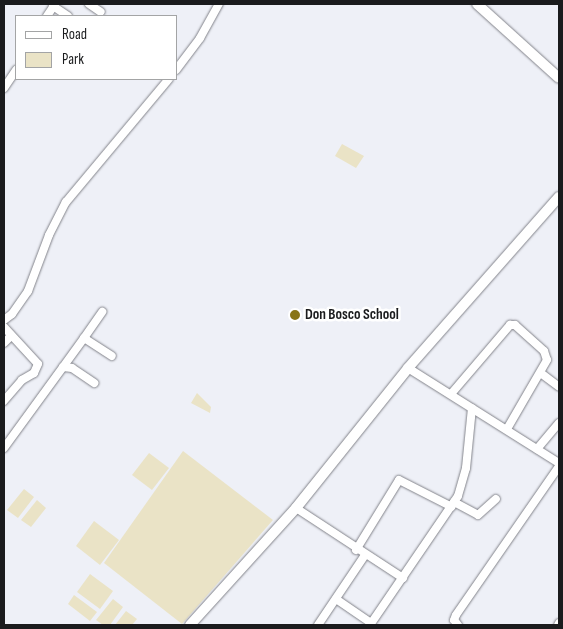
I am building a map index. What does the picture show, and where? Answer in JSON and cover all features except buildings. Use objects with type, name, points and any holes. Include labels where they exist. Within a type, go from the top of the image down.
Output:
[{"type":"street","points":[[89,4],[101,12]]},
{"type":"street","points":[[178,67],[200,38],[219,4]]},
{"type":"street","points":[[477,4],[559,78]]},
{"type":"street","points":[[54,5],[67,15]]},
{"type":"street","points":[[4,88],[15,72]]},
{"type":"street","points":[[4,320],[18,307],[28,291],[49,235],[66,202],[168,80]]},
{"type":"street","points":[[190,625],[296,508],[408,368],[559,197]]},
{"type":"street","points":[[4,448],[102,312]]},
{"type":"street","points":[[450,394],[512,324],[546,354],[542,374],[507,429]]},
{"type":"street","points":[[4,327],[38,364],[34,373],[22,380],[4,401]]},
{"type":"street","points":[[4,343],[11,336]]},
{"type":"street","points":[[84,338],[112,356]]},
{"type":"street","points":[[63,367],[72,368],[94,383]]},
{"type":"street","points":[[408,368],[507,429],[559,464]]},
{"type":"street","points":[[542,374],[559,387]]},
{"type":"street","points":[[336,599],[370,624],[403,578],[453,504],[466,468],[472,408]]},
{"type":"street","points":[[537,449],[559,423]]},
{"type":"street","points":[[538,490],[559,464]]},
{"type":"street","points":[[458,625],[454,620],[456,615],[559,464]]},
{"type":"street","points":[[356,550],[399,480],[478,515],[496,499]]},
{"type":"street","points":[[296,508],[356,550],[403,578]]},
{"type":"street","points":[[318,625],[365,555]]},
{"type":"green space","points":[[342,144],[364,156],[356,168],[335,156]]},
{"type":"green space","points":[[197,393],[211,407],[210,413],[191,403]]},
{"type":"green space","points":[[183,451],[273,520],[182,624],[104,563]]},
{"type":"green space","points":[[149,453],[169,468],[152,490],[132,475]]},
{"type":"green space","points":[[24,489],[34,497],[18,518],[7,510]]},
{"type":"green space","points":[[37,500],[46,508],[31,527],[21,520]]},
{"type":"green space","points":[[94,521],[119,540],[100,565],[76,546]]},
{"type":"green space","points":[[90,574],[113,591],[100,609],[77,592]]},
{"type":"green space","points":[[74,595],[97,612],[90,621],[68,604]]},
{"type":"green space","points":[[113,599],[123,607],[110,625],[103,625],[96,620]]},
{"type":"green space","points":[[126,611],[137,619],[132,625],[115,625]]},
{"type":"place","name":"Don Bosco School","points":[[295,315]]}]
